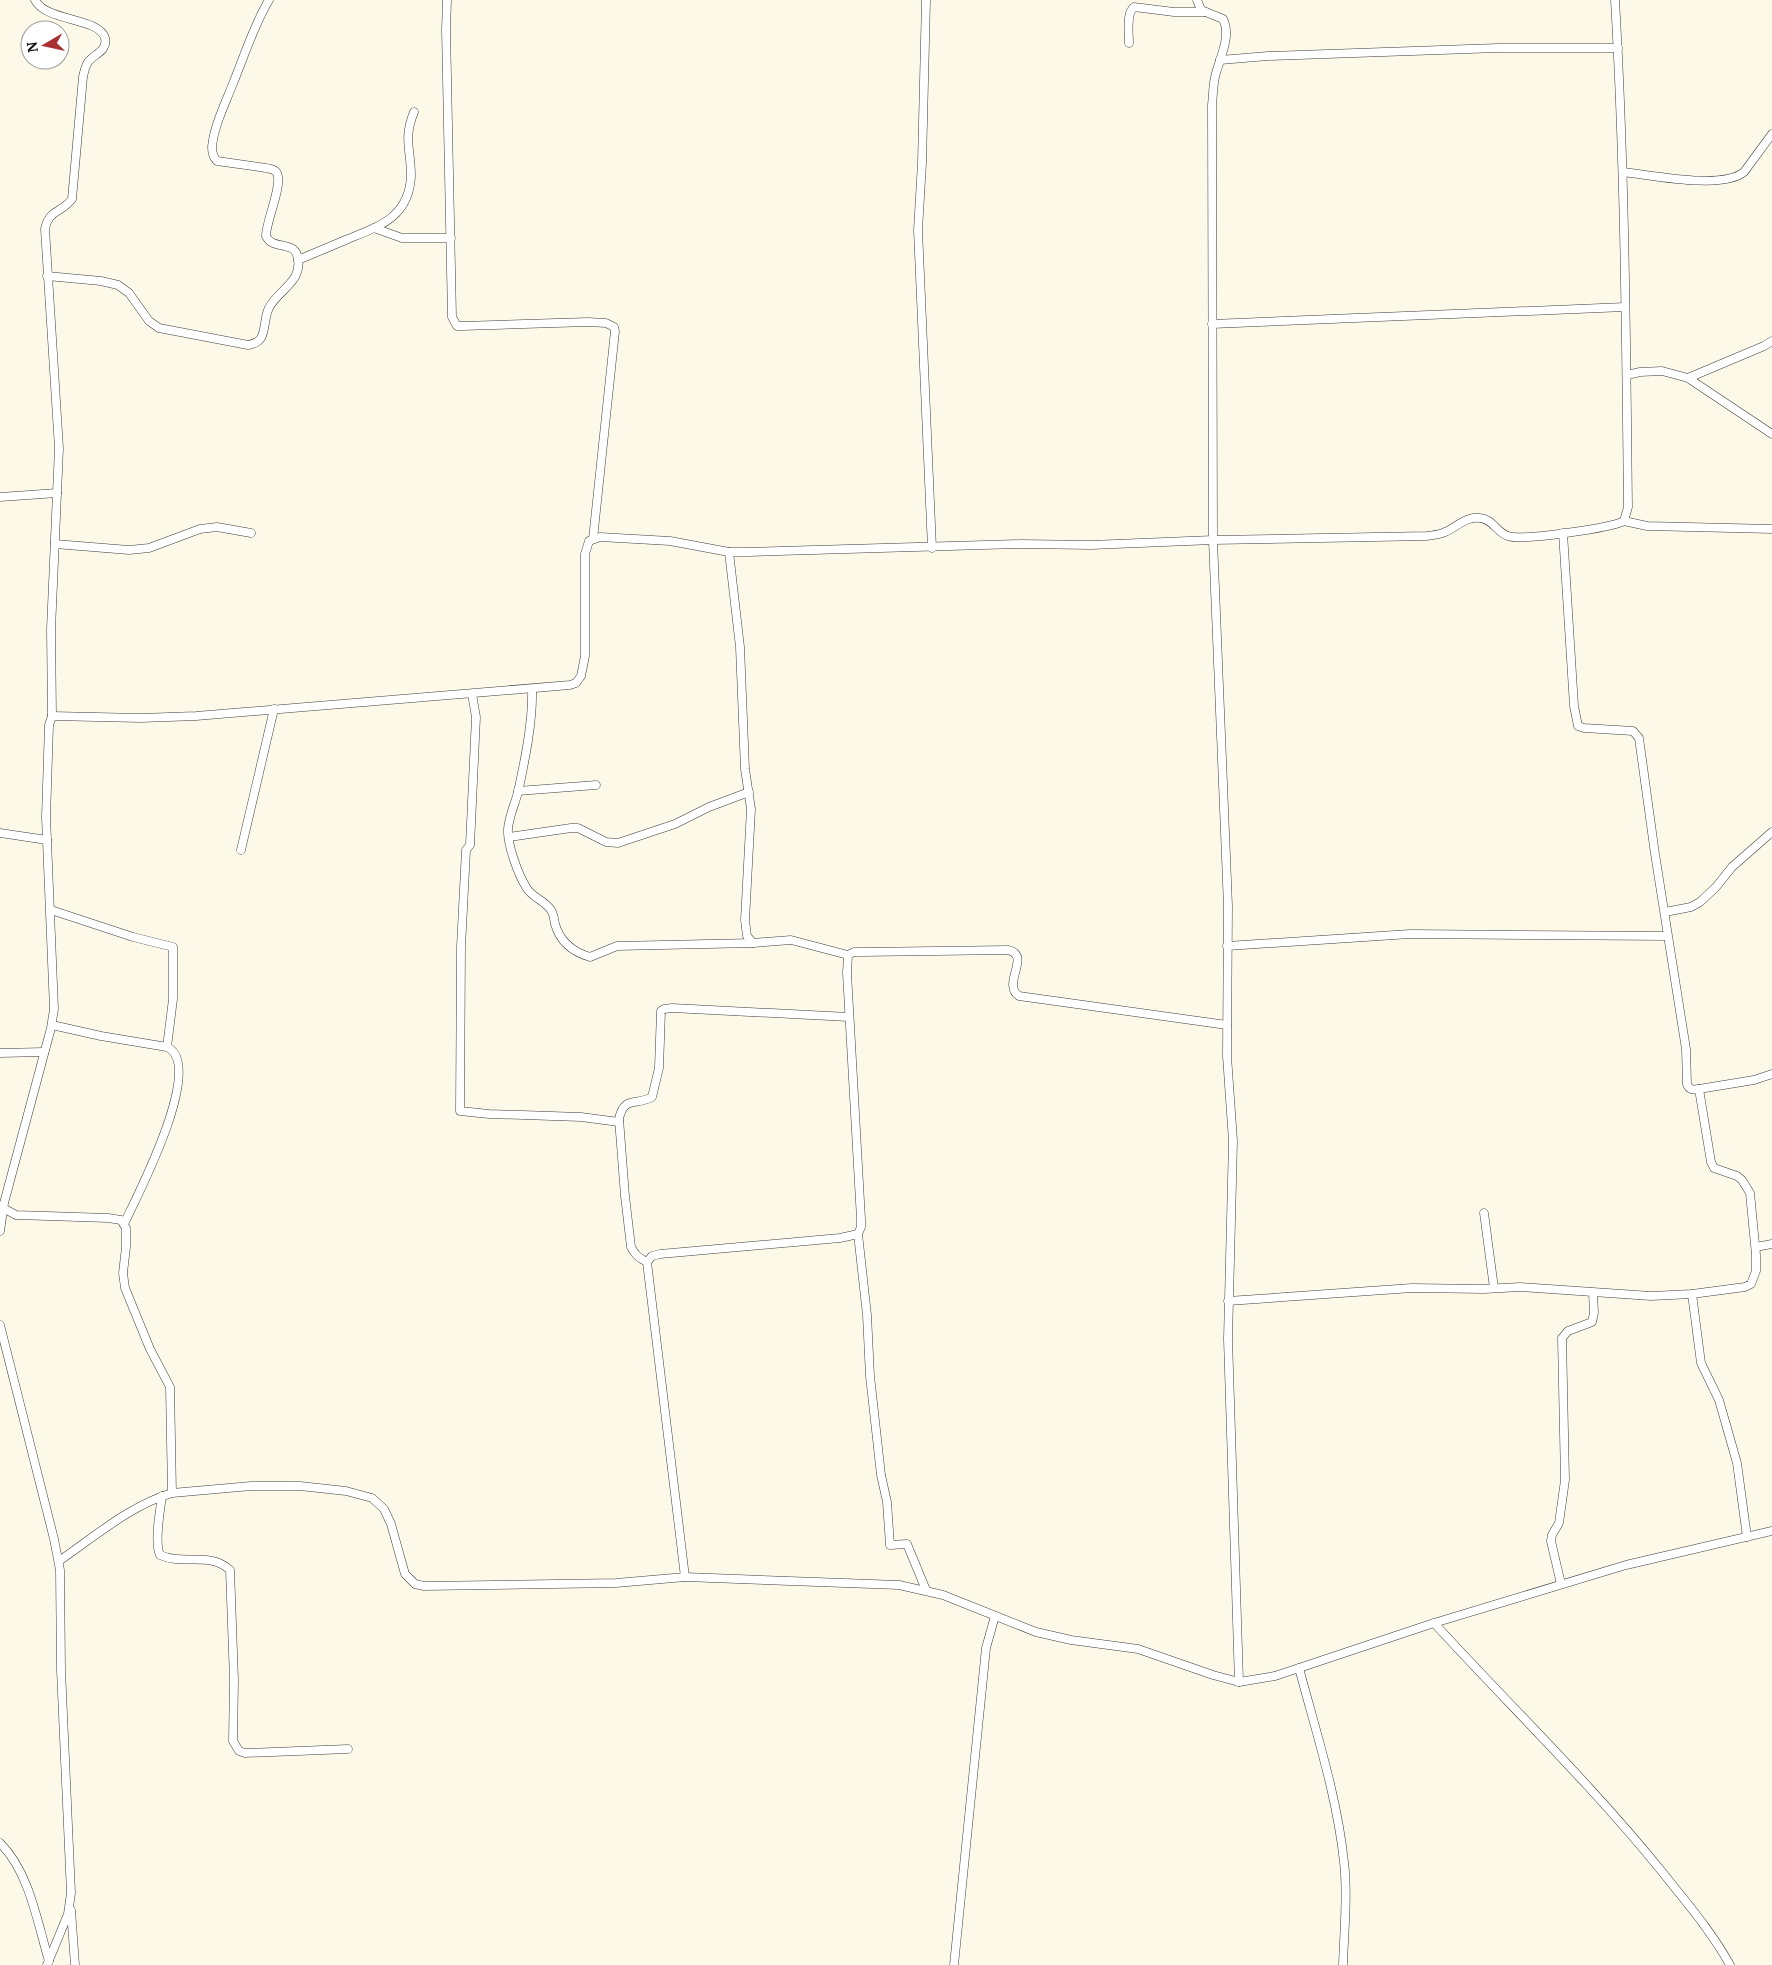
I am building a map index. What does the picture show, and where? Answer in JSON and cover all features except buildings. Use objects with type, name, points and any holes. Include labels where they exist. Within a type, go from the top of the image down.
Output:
[{"type":"street","points":[[0,1231],[2,1204],[52,1025],[54,1000],[46,807],[49,725],[52,716],[50,662],[58,426],[47,276],[46,229],[47,220],[51,215],[69,203],[74,193],[84,70],[90,60],[102,50],[105,44],[104,38],[98,29],[43,10],[35,0]]},
{"type":"street","points":[[47,276],[86,279],[118,286],[129,294],[149,321],[160,328],[248,345],[256,343],[261,338],[269,306],[293,280],[298,266],[295,251],[273,244],[268,241],[266,236],[277,189],[277,174],[274,170],[266,168],[217,161],[212,149],[223,110],[259,19],[269,0]]},
{"type":"street","points":[[447,0],[452,317],[457,326],[606,322],[614,327],[594,539]]},
{"type":"street","points":[[926,0],[922,163],[918,230],[932,548]]},
{"type":"street","points":[[1196,0],[1201,10],[1223,19],[1225,22],[1224,45],[1215,78],[1212,105],[1213,540],[1227,873],[1228,1086],[1233,1141],[1228,1301],[1239,1682]]},
{"type":"street","points":[[1616,0],[1626,307],[1628,507],[1624,521]]},
{"type":"street","points":[[1129,43],[1129,14],[1130,10],[1134,7],[1174,12],[1205,12]]},
{"type":"street","points":[[1220,60],[1268,56],[1498,48],[1618,48]]},
{"type":"street","points":[[298,260],[374,228],[390,220],[397,213],[407,195],[410,184],[408,130],[414,112]]},
{"type":"street","points":[[1623,172],[1710,182],[1728,180],[1738,177],[1744,172],[1772,134]]},
{"type":"street","points":[[374,228],[402,238],[451,238]]},
{"type":"street","points":[[1212,324],[1626,307]]},
{"type":"street","points":[[1688,378],[1772,341]]},
{"type":"street","points":[[1627,375],[1652,370],[1670,372],[1688,378],[1772,434]]},
{"type":"street","points":[[0,497],[57,493]]},
{"type":"street","points":[[52,716],[163,717],[570,685],[576,683],[581,676],[585,656],[585,554],[587,544],[594,539],[607,537],[670,541],[729,552],[799,552],[1022,544],[1097,545],[1213,540],[1427,536],[1445,532],[1466,520],[1482,518],[1488,520],[1504,535],[1510,537],[1601,528],[1624,521],[1647,526],[1772,529]]},
{"type":"street","points":[[55,544],[129,550],[149,548],[200,528],[217,527],[251,533]]},
{"type":"street","points":[[1564,533],[1574,714],[1578,726],[1584,728],[1634,730],[1639,738],[1667,936],[1686,1049],[1688,1088],[1692,1090],[1754,1080],[1772,1074]]},
{"type":"street","points":[[729,552],[740,647],[744,757],[751,816],[745,920],[747,936],[752,943]]},
{"type":"street","points":[[532,689],[532,710],[518,791],[509,824],[509,837],[526,889],[550,908],[558,932],[566,944],[583,955],[594,956],[617,946],[752,943],[791,940],[848,955],[854,952],[1008,950],[1013,951],[1017,956],[1018,962],[1013,980],[1013,988],[1015,994],[1019,996],[1227,1025]]},
{"type":"street","points":[[472,694],[476,717],[470,845],[466,850],[461,947],[460,1111],[489,1114],[581,1117],[619,1122]]},
{"type":"street","points":[[240,850],[274,709]]},
{"type":"street","points":[[518,791],[596,785]]},
{"type":"street","points":[[509,837],[578,828],[606,842],[618,843],[675,824],[709,807],[749,792]]},
{"type":"street","points":[[1665,912],[1691,907],[1700,902],[1716,887],[1732,867],[1772,832]]},
{"type":"street","points":[[0,833],[47,840]]},
{"type":"street","points":[[50,910],[133,937],[173,947],[173,999],[167,1047]]},
{"type":"street","points":[[1227,946],[1410,934],[1667,936]]},
{"type":"street","points":[[848,955],[849,1017],[861,1219],[858,1234],[865,1290],[871,1386],[880,1475],[887,1502],[890,1545],[907,1544],[926,1590]]},
{"type":"street","points":[[647,1262],[639,1258],[631,1247],[619,1122],[620,1111],[624,1106],[632,1101],[652,1097],[659,1059],[661,1011],[664,1008],[849,1017]]},
{"type":"street","points":[[52,1025],[167,1047],[175,1053],[178,1062],[179,1076],[173,1106],[158,1153],[124,1224],[126,1238],[123,1273],[125,1288],[150,1349],[170,1387],[172,1493]]},
{"type":"street","points":[[0,1053],[44,1052]]},
{"type":"street","points":[[1228,1301],[1412,1288],[1529,1288],[1651,1296],[1692,1294],[1745,1287],[1751,1284],[1756,1271],[1756,1247],[1750,1192],[1742,1180],[1714,1168],[1711,1162],[1699,1089]]},
{"type":"street","points":[[2,1204],[16,1215],[108,1218],[121,1220],[124,1224]]},
{"type":"street","points":[[1484,1213],[1494,1288]]},
{"type":"street","points":[[685,1576],[647,1262],[652,1256],[660,1254],[833,1239],[858,1234]]},
{"type":"street","points":[[1756,1247],[1772,1244]]},
{"type":"street","points":[[1561,1584],[1551,1541],[1558,1523],[1566,1464],[1562,1338],[1568,1331],[1592,1322],[1594,1313],[1592,1293]]},
{"type":"street","points":[[1692,1294],[1701,1364],[1719,1400],[1737,1463],[1747,1537]]},
{"type":"street","points":[[0,1325],[59,1561],[70,1903],[75,1965]]},
{"type":"street","points":[[59,1561],[122,1518],[162,1496],[172,1493],[250,1486],[300,1486],[346,1491],[372,1498],[384,1509],[391,1524],[405,1574],[410,1580],[424,1586],[616,1583],[685,1576],[883,1584],[926,1590],[1036,1632],[1061,1638],[1138,1649],[1239,1682],[1275,1676],[1434,1623],[1626,1565],[1772,1531]]},
{"type":"street","points":[[162,1496],[158,1551],[160,1555],[173,1558],[210,1560],[218,1562],[230,1570],[232,1579],[234,1680],[232,1734],[236,1747],[239,1751],[245,1753],[348,1749]]},
{"type":"street","points":[[954,1965],[986,1648],[995,1616]]},
{"type":"street","points":[[1434,1623],[1482,1676],[1606,1804],[1694,1912],[1730,1965]]},
{"type":"street","points":[[1299,1668],[1342,1840],[1345,1877],[1343,1965]]},
{"type":"street","points":[[0,1843],[13,1859],[25,1882],[48,1963]]},
{"type":"street","points":[[48,1963],[64,1925],[70,1903]]}]
